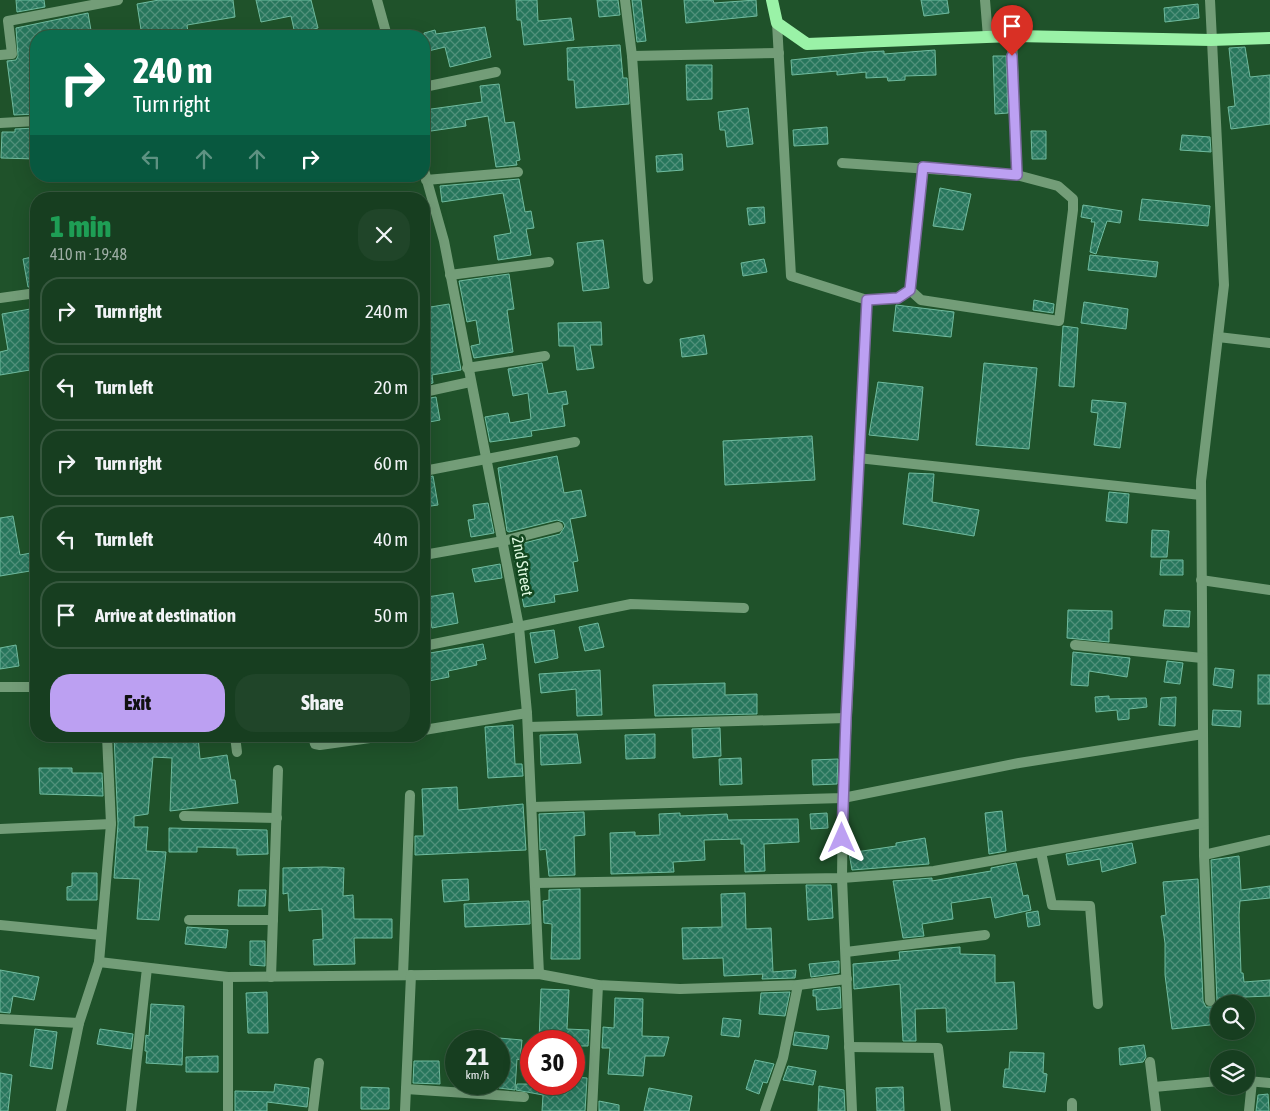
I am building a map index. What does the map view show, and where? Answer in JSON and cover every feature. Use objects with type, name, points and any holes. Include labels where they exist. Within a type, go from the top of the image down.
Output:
[{"type":"main road","points":[[772,0],[778,23],[807,44],[1012,36],[1211,40],[1270,38]]},
{"type":"street","points":[[0,54],[12,54],[8,21],[118,0]]},
{"type":"street","points":[[377,0],[385,30]]},
{"type":"street","points":[[624,0],[632,56],[648,279]]},
{"type":"street","points":[[985,0],[988,37]]},
{"type":"street","points":[[1210,0],[1224,285],[1201,495],[1203,823],[1210,1001]]},
{"type":"street","points":[[778,23],[792,276],[867,300],[898,298],[910,290]]},
{"type":"street","points":[[1012,36],[1017,175]]},
{"type":"street","points":[[632,56],[779,53]]},
{"type":"street","points":[[430,86],[496,72]]},
{"type":"street","points":[[0,123],[30,121]]},
{"type":"street","points":[[842,163],[923,167],[1017,175],[1058,186],[1072,199],[1073,210],[1059,321],[921,300],[910,290]]},
{"type":"street","points":[[910,290],[923,167]]},
{"type":"street","points":[[430,175],[518,172]]},
{"type":"street","name":"2nd Street","points":[[430,192],[444,241],[484,460],[503,540],[519,627],[528,727],[539,974]]},
{"type":"street","points":[[450,275],[549,262]]},
{"type":"street","points":[[0,298],[30,294]]},
{"type":"street","points":[[852,1111],[842,878],[843,798],[867,300]]},
{"type":"street","points":[[1218,337],[1270,343]]},
{"type":"street","points":[[467,368],[545,356]]},
{"type":"street","points":[[430,391],[470,382]]},
{"type":"street","points":[[430,470],[574,442]]},
{"type":"street","points":[[858,458],[1201,495]]},
{"type":"street","points":[[430,554],[558,527]]},
{"type":"street","points":[[1201,580],[1270,590]]},
{"type":"street","points":[[430,645],[631,604],[744,608]]},
{"type":"street","points":[[1075,645],[1202,658]]},
{"type":"street","points":[[0,687],[30,687]]},
{"type":"street","points":[[430,729],[527,714]]},
{"type":"street","points":[[528,727],[846,718]]},
{"type":"street","points":[[532,807],[843,798],[1019,763],[1202,734]]},
{"type":"street","points":[[61,1111],[79,1023],[99,962],[111,824],[107,742]]},
{"type":"street","points":[[236,742],[237,752]]},
{"type":"street","points":[[314,742],[315,744],[320,745],[341,742]]},
{"type":"street","points":[[271,977],[278,770]]},
{"type":"street","points":[[405,1111],[410,795]]},
{"type":"street","points":[[184,816],[277,818]]},
{"type":"street","points":[[535,883],[842,878],[934,871],[1203,823]]},
{"type":"street","points":[[0,829],[111,824]]},
{"type":"street","points":[[1204,855],[1270,840]]},
{"type":"street","points":[[1041,852],[1052,905],[1090,906],[1098,1004]]},
{"type":"street","points":[[189,920],[273,920]]},
{"type":"street","points":[[0,925],[101,935]]},
{"type":"street","points":[[846,952],[985,934]]},
{"type":"street","points":[[99,962],[228,977],[539,974],[598,984],[680,989],[798,986],[847,979]]},
{"type":"street","points":[[131,1111],[147,968]]},
{"type":"street","points":[[228,977],[228,1111]]},
{"type":"street","points":[[592,1111],[598,984]]},
{"type":"street","points":[[765,1111],[782,1058],[798,986]]},
{"type":"street","points":[[0,1019],[79,1023]]},
{"type":"street","points":[[849,1047],[938,1048],[946,1111]]},
{"type":"street","points":[[1150,1062],[1156,1111]]},
{"type":"street","points":[[313,1111],[319,1063]]},
{"type":"street","points":[[1154,1087],[1210,1082]]},
{"type":"street","points":[[1255,1082],[1270,1083]]},
{"type":"street","points":[[406,1088],[524,1097]]},
{"type":"street","points":[[1249,1095],[1249,1111]]},
{"type":"building","points":[[16,0],[44,0],[45,7],[17,12]]},
{"type":"building","points":[[159,0],[233,0],[235,17],[187,25],[188,30],[141,30],[137,4]]},
{"type":"building","points":[[256,0],[311,0],[318,28],[294,30],[291,16],[261,22]]},
{"type":"building","points":[[516,0],[537,0],[538,21],[571,18],[574,40],[524,45],[521,20],[517,20]]},
{"type":"building","points":[[597,0],[618,0],[620,15],[599,17]]},
{"type":"building","points":[[632,0],[641,0],[646,41],[637,42]]},
{"type":"building","points":[[684,0],[713,0],[714,3],[756,0],[757,16],[686,23]]},
{"type":"building","points":[[921,0],[947,0],[949,13],[924,16]]},
{"type":"building","points":[[1198,4],[1199,18],[1165,22],[1164,8]]},
{"type":"building","points":[[88,13],[91,30],[30,30],[30,114],[14,115],[7,61],[16,60],[18,56],[16,28]]},
{"type":"building","points":[[485,27],[491,57],[450,67],[445,47],[430,51],[430,31],[435,30],[436,34]]},
{"type":"building","points":[[620,45],[623,78],[627,78],[629,104],[576,108],[574,80],[568,80],[567,48]]},
{"type":"building","points":[[1245,47],[1250,77],[1270,75],[1270,124],[1231,129],[1228,107],[1235,106],[1229,48]]},
{"type":"building","points":[[935,50],[936,75],[905,76],[905,80],[888,81],[887,77],[866,78],[866,72],[837,75],[837,71],[792,75],[791,60],[867,52],[884,51],[884,54]]},
{"type":"building","points":[[993,56],[1006,56],[1008,113],[995,114]]},
{"type":"building","points":[[686,65],[712,65],[712,99],[687,100]]},
{"type":"building","points":[[499,84],[505,123],[514,122],[520,160],[516,161],[517,165],[496,167],[488,116],[465,120],[466,126],[430,131],[430,109],[482,102],[480,86]]},
{"type":"building","points":[[748,108],[753,144],[727,147],[725,130],[720,130],[718,112]]},
{"type":"building","points":[[827,127],[828,144],[794,146],[793,130]]},
{"type":"building","points":[[30,128],[30,159],[1,158],[2,132],[15,132],[15,129]]},
{"type":"building","points":[[1031,131],[1046,131],[1046,159],[1032,159]]},
{"type":"building","points":[[1182,135],[1210,137],[1211,152],[1180,150]]},
{"type":"building","points":[[682,154],[683,170],[657,172],[656,156]]},
{"type":"building","points":[[519,179],[525,212],[531,211],[534,228],[526,229],[531,255],[498,260],[494,236],[511,233],[503,193],[442,202],[440,186]]},
{"type":"building","points":[[940,188],[971,194],[963,230],[933,226]]},
{"type":"building","points":[[1142,199],[1210,206],[1208,226],[1139,220]]},
{"type":"building","points":[[1083,205],[1122,211],[1120,223],[1107,221],[1096,254],[1090,252],[1095,222],[1091,222],[1092,219],[1081,217]]},
{"type":"building","points":[[764,207],[765,223],[749,225],[747,208]]},
{"type":"building","points":[[603,240],[609,288],[583,291],[577,243]]},
{"type":"building","points":[[1090,255],[1158,262],[1156,277],[1088,270]]},
{"type":"building","points":[[30,257],[30,287],[28,287],[23,259]]},
{"type":"building","points":[[764,259],[767,272],[743,276],[741,263]]},
{"type":"building","points":[[509,274],[514,309],[507,310],[513,352],[474,358],[471,346],[480,344],[476,320],[467,322],[459,281]]},
{"type":"building","points":[[1034,300],[1054,304],[1053,313],[1033,310]]},
{"type":"building","points":[[1084,302],[1128,309],[1126,329],[1081,323]]},
{"type":"building","points":[[449,304],[461,370],[432,375],[433,383],[430,384],[430,307]]},
{"type":"building","points":[[896,305],[954,312],[951,337],[893,331]]},
{"type":"building","points":[[30,309],[30,370],[0,375],[0,352],[8,350],[2,314]]},
{"type":"building","points":[[601,322],[602,345],[590,345],[594,368],[577,370],[574,346],[559,346],[558,323]]},
{"type":"building","points":[[1063,326],[1078,328],[1074,387],[1059,386]]},
{"type":"building","points":[[704,335],[707,354],[682,357],[680,339]]},
{"type":"building","points":[[542,363],[548,394],[566,391],[568,404],[562,405],[565,426],[531,431],[532,436],[490,442],[485,417],[508,413],[510,423],[531,419],[528,393],[513,396],[508,369]]},
{"type":"building","points":[[984,363],[1037,368],[1029,449],[976,445]]},
{"type":"building","points":[[878,382],[923,387],[918,440],[869,435]]},
{"type":"building","points":[[436,397],[440,420],[430,422],[430,398]]},
{"type":"building","points":[[1092,400],[1126,403],[1120,448],[1094,445],[1098,413],[1091,412]]},
{"type":"building","points":[[812,436],[815,480],[725,485],[723,441]]},
{"type":"building","points":[[557,456],[564,493],[581,490],[586,516],[570,519],[578,561],[573,562],[578,591],[554,595],[555,602],[524,607],[512,546],[560,534],[565,526],[563,522],[557,520],[507,531],[498,468]]},
{"type":"building","points":[[909,473],[934,474],[932,502],[979,510],[974,536],[903,524]]},
{"type":"building","points":[[433,476],[438,505],[430,506],[430,477]]},
{"type":"building","points":[[1109,492],[1129,494],[1127,523],[1106,521]]},
{"type":"building","points":[[488,503],[494,533],[471,537],[468,520],[475,519],[473,505]]},
{"type":"building","points":[[13,516],[20,555],[30,553],[30,571],[0,576],[0,518]]},
{"type":"building","points":[[1152,530],[1169,531],[1167,557],[1151,557]]},
{"type":"building","points":[[1161,560],[1183,560],[1183,575],[1160,575]]},
{"type":"building","points":[[500,564],[502,578],[475,582],[472,569]]},
{"type":"building","points":[[453,593],[458,623],[432,628],[430,597]]},
{"type":"building","points":[[1068,610],[1112,611],[1112,629],[1109,629],[1109,642],[1067,638]]},
{"type":"building","points":[[1165,610],[1190,611],[1189,627],[1163,626]]},
{"type":"building","points":[[598,623],[604,647],[585,651],[579,627]]},
{"type":"building","points":[[554,630],[558,658],[535,663],[530,633]]},
{"type":"building","points":[[483,644],[486,659],[476,661],[477,665],[448,671],[449,677],[430,681],[430,653]]},
{"type":"building","points":[[16,645],[19,666],[0,669],[0,648]]},
{"type":"building","points":[[1073,652],[1130,658],[1127,677],[1089,671],[1088,686],[1071,685]]},
{"type":"building","points":[[1167,661],[1183,663],[1180,684],[1164,682]]},
{"type":"building","points":[[1215,668],[1234,670],[1232,688],[1213,685]]},
{"type":"building","points":[[600,670],[602,715],[577,716],[576,689],[541,693],[539,674]]},
{"type":"building","points":[[1258,675],[1270,675],[1270,704],[1258,704]]},
{"type":"building","points":[[725,683],[725,695],[757,694],[757,714],[655,716],[653,685]]},
{"type":"building","points":[[1109,696],[1109,699],[1146,698],[1147,707],[1129,709],[1129,719],[1118,720],[1117,710],[1096,712],[1095,697]]},
{"type":"building","points":[[1176,697],[1175,726],[1159,725],[1161,698]]},
{"type":"building","points":[[1213,710],[1241,711],[1240,727],[1212,725]]},
{"type":"building","points":[[513,725],[515,764],[522,764],[523,776],[488,778],[485,727]]},
{"type":"building","points":[[720,728],[721,756],[693,758],[692,729]]},
{"type":"building","points":[[577,734],[581,763],[541,765],[540,735]]},
{"type":"building","points":[[655,734],[655,758],[626,759],[625,735]]},
{"type":"building","points":[[114,742],[199,742],[200,759],[227,755],[231,780],[235,780],[238,803],[170,811],[172,758],[153,757],[148,814],[134,816],[134,827],[148,827],[146,851],[166,852],[159,920],[137,919],[140,879],[114,878],[118,824]]},
{"type":"building","points":[[741,758],[742,784],[720,785],[719,759]]},
{"type":"building","points":[[838,759],[837,784],[813,785],[812,760]]},
{"type":"building","points":[[39,768],[72,768],[72,773],[102,773],[103,796],[40,794]]},
{"type":"building","points":[[457,787],[458,810],[523,804],[526,850],[415,855],[415,836],[424,836],[422,789]]},
{"type":"building","points":[[1002,811],[1006,851],[989,854],[985,813]]},
{"type":"building","points":[[584,812],[585,835],[574,836],[575,875],[549,876],[546,849],[540,850],[539,814]]},
{"type":"building","points":[[680,813],[680,816],[727,814],[728,820],[798,819],[799,842],[764,844],[765,871],[745,872],[744,844],[741,844],[741,839],[704,840],[705,860],[673,862],[674,872],[611,874],[610,833],[635,832],[635,836],[660,835],[659,814]]},
{"type":"building","points":[[827,813],[828,828],[811,829],[810,814]]},
{"type":"building","points":[[169,828],[267,830],[268,854],[237,855],[237,848],[197,847],[197,852],[169,852]]},
{"type":"building","points":[[925,838],[929,864],[852,870],[849,853],[896,846],[896,843]]},
{"type":"building","points":[[1132,843],[1136,863],[1102,872],[1100,859],[1068,865],[1066,854]]},
{"type":"building","points":[[1239,856],[1241,890],[1270,886],[1270,898],[1240,901],[1239,915],[1241,973],[1243,973],[1244,982],[1270,980],[1270,996],[1217,995],[1211,860]]},
{"type":"building","points":[[1016,863],[1023,896],[1028,895],[1031,910],[995,918],[991,897],[951,903],[953,919],[922,924],[924,936],[903,938],[893,881],[932,878],[932,881],[991,871],[991,868]]},
{"type":"building","points":[[283,868],[344,868],[343,896],[353,895],[354,919],[392,919],[392,938],[354,938],[355,964],[314,965],[313,940],[323,939],[322,909],[289,911],[288,893],[283,894]]},
{"type":"building","points":[[72,873],[97,873],[97,900],[67,900],[67,887],[72,886]]},
{"type":"building","points":[[468,879],[469,900],[444,902],[442,880]]},
{"type":"building","points":[[1198,879],[1203,1001],[1206,1007],[1210,1007],[1210,1025],[1172,1029],[1165,975],[1165,943],[1161,916],[1166,915],[1163,882]]},
{"type":"building","points":[[806,885],[831,885],[833,918],[808,920]]},
{"type":"building","points":[[580,889],[580,959],[551,959],[552,924],[544,923],[543,901],[549,900],[549,890]]},
{"type":"building","points":[[239,890],[266,890],[265,906],[238,906]]},
{"type":"building","points":[[745,893],[746,929],[771,928],[773,972],[796,970],[795,978],[762,979],[763,974],[724,976],[723,958],[683,959],[682,928],[722,927],[721,894]]},
{"type":"building","points":[[529,901],[530,924],[465,927],[464,904]]},
{"type":"building","points":[[1038,911],[1040,925],[1028,927],[1026,913]]},
{"type":"building","points":[[187,927],[228,930],[226,948],[185,944]]},
{"type":"building","points":[[250,941],[265,941],[265,966],[250,965]]},
{"type":"building","points":[[960,947],[960,954],[995,955],[995,983],[1014,982],[1017,1029],[947,1032],[946,1008],[915,1009],[916,1041],[903,1041],[900,984],[854,989],[853,964],[900,960],[899,952]]},
{"type":"building","points":[[839,961],[839,973],[811,977],[809,964]]},
{"type":"building","points":[[0,970],[39,977],[34,1000],[13,996],[10,1013],[0,1012]]},
{"type":"building","points":[[840,987],[841,1008],[817,1010],[816,996],[813,996],[813,990]]},
{"type":"building","points":[[541,989],[569,990],[567,1029],[589,1030],[588,1046],[585,1046],[585,1030],[539,1030]]},
{"type":"building","points":[[267,992],[268,1033],[248,1033],[246,993]]},
{"type":"building","points":[[790,992],[785,1016],[759,1014],[761,993]]},
{"type":"building","points":[[615,998],[643,999],[642,1036],[669,1037],[664,1056],[645,1056],[643,1076],[608,1074],[610,1048],[602,1048],[603,1027],[614,1028]]},
{"type":"building","points":[[151,1004],[184,1006],[182,1065],[146,1063],[146,1035],[149,1036]]},
{"type":"building","points":[[723,1018],[741,1020],[739,1037],[721,1035]]},
{"type":"building","points":[[35,1029],[57,1032],[52,1069],[30,1066]]},
{"type":"building","points":[[100,1029],[133,1034],[131,1049],[97,1044]]},
{"type":"building","points":[[795,1032],[829,1036],[827,1049],[793,1045]]},
{"type":"building","points":[[510,1039],[520,1040],[520,1060],[517,1059],[515,1090],[510,1089]]},
{"type":"building","points":[[1144,1045],[1146,1057],[1143,1062],[1120,1065],[1119,1048]]},
{"type":"building","points":[[1010,1052],[1044,1053],[1043,1073],[1047,1074],[1045,1092],[1003,1087],[1005,1069],[1009,1069]]},
{"type":"building","points":[[218,1056],[218,1072],[186,1072],[186,1057]]},
{"type":"building","points":[[755,1060],[774,1064],[767,1083],[763,1082],[759,1094],[746,1089]]},
{"type":"building","points":[[414,1061],[439,1061],[440,1084],[413,1083]]},
{"type":"building","points":[[788,1066],[816,1071],[813,1085],[783,1080]]},
{"type":"building","points":[[0,1073],[12,1075],[8,1111],[0,1111]]},
{"type":"building","points":[[585,1078],[587,1078],[585,1111],[542,1111],[543,1095],[585,1095]]},
{"type":"building","points":[[275,1084],[309,1088],[307,1107],[267,1102],[267,1111],[235,1111],[235,1091],[274,1092]]},
{"type":"building","points":[[517,1084],[520,1084],[520,1091],[516,1090]]},
{"type":"building","points":[[819,1086],[844,1090],[845,1111],[818,1111]]},
{"type":"building","points":[[361,1087],[389,1088],[389,1109],[361,1109]]},
{"type":"building","points":[[903,1087],[904,1111],[877,1111],[876,1088]]},
{"type":"building","points":[[649,1088],[692,1096],[689,1111],[644,1111]]},
{"type":"building","points":[[1268,1094],[1269,1111],[1256,1111],[1258,1095]]},
{"type":"building","points":[[599,1101],[619,1105],[619,1111],[599,1111]]},
{"type":"route","points":[[842,838],[857,476],[867,300],[898,298],[910,290],[923,167],[1017,175],[1012,56]]}]
